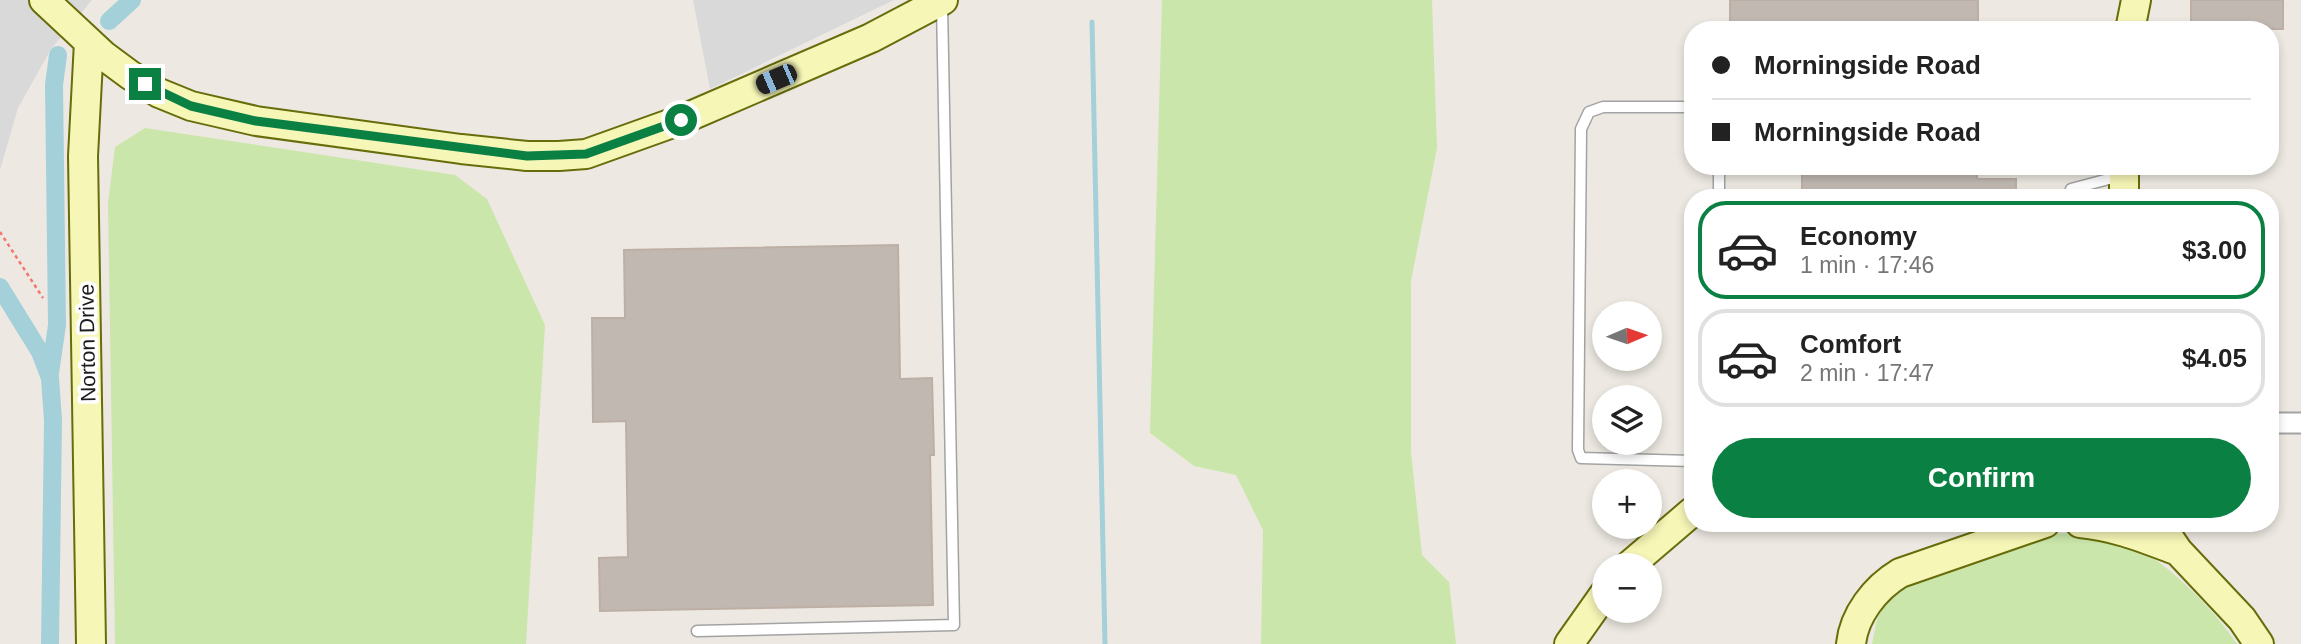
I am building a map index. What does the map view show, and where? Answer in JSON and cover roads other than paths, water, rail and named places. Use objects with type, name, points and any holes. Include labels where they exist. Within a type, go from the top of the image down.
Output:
[{"type":"street","points":[[44,0],[130,75],[159,93],[191,106],[256,121],[527,156],[586,154],[681,120],[871,38],[942,0]]},
{"type":"street","points":[[2132,21],[2136,0]]},
{"type":"street","name":"Norton Drive","points":[[89,42],[83,156],[91,644]]},
{"type":"street","points":[[2279,423],[2301,423]]},
{"type":"street","points":[[1644,553],[1684,519]]},
{"type":"street","points":[[1856,637],[1876,590],[1900,573],[2023,532]]},
{"type":"street","points":[[2129,532],[2178,551]]},
{"type":"street","points":[[2165,532],[2245,632],[2259,644]]},
{"type":"street","points":[[1569,644],[1592,611]]},
{"type":"lane","points":[[697,631],[954,625],[942,0]]},
{"type":"lane","points":[[1684,107],[1603,107],[1590,112],[1581,128],[1578,450],[1581,458],[1684,461]]},
{"type":"lane","points":[[2071,189],[2124,180]]},
{"type":"waterway","points":[[109,21],[132,0]]},
{"type":"waterway","points":[[1092,22],[1105,644]]},
{"type":"waterway","points":[[50,373],[57,325],[54,85],[58,55]]},
{"type":"waterway","points":[[0,287],[40,352],[50,378],[53,420],[50,644]]}]
